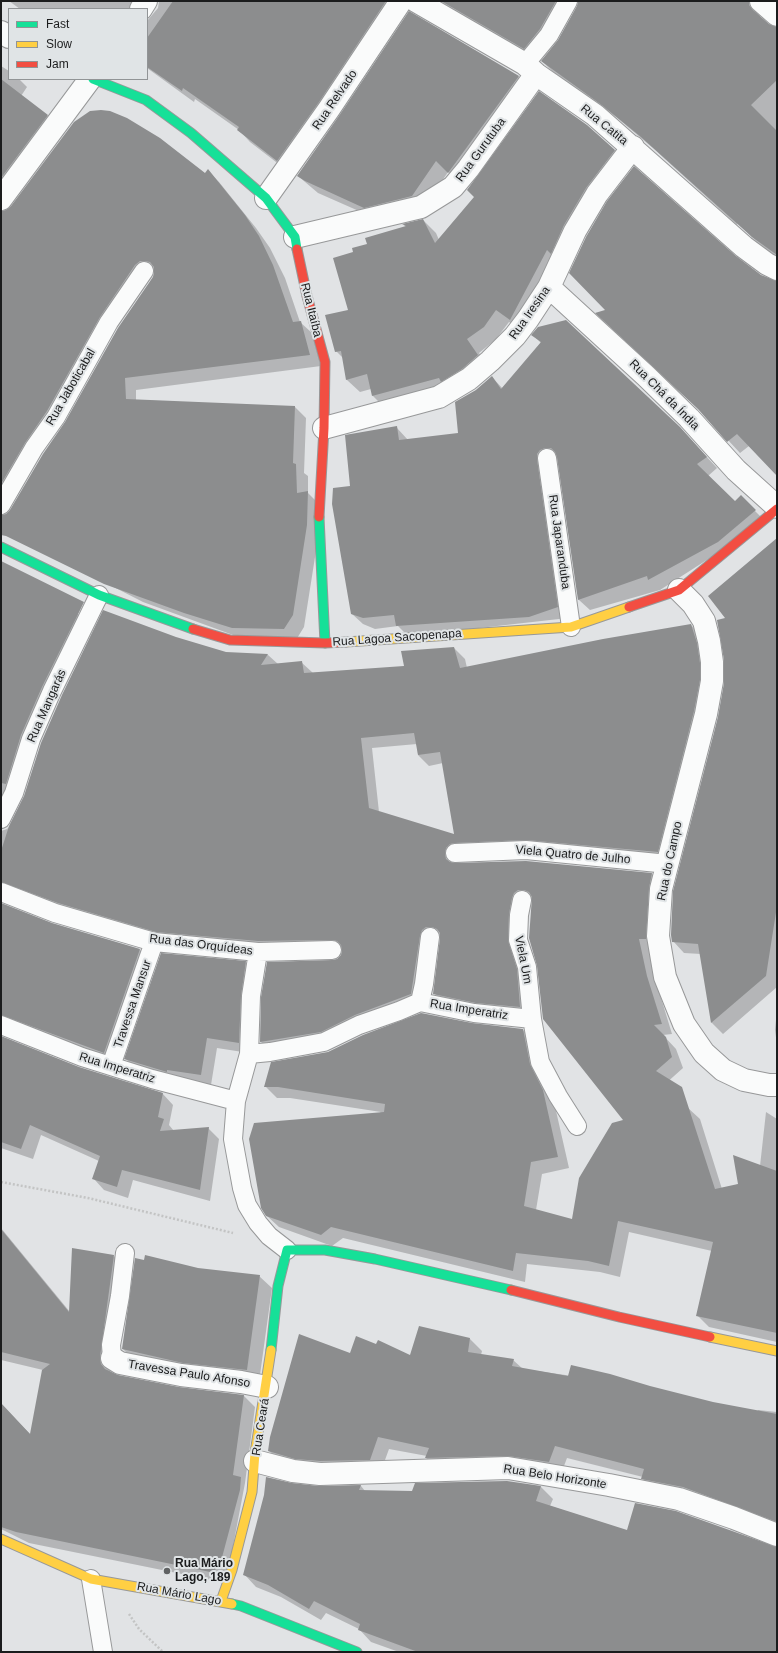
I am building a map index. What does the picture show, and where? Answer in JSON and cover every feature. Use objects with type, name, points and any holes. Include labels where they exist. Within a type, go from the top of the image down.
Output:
[{"type":"street","name":"Rua Relvado","points":[[266,198],[329,109],[401,1]]},
{"type":"street","name":"Rua Catita","points":[[416,1],[530,69],[595,115],[633,147],[744,247],[767,264],[777,269]]},
{"type":"street","points":[[761,1],[777,15]]},
{"type":"street","name":"Rua Gurutuba","points":[[295,237],[421,207],[453,187],[468,169],[530,69]]},
{"type":"street","points":[[1,199],[89,80]]},
{"type":"street","name":"Rua Itaíba","points":[[96,80],[146,100],[191,133],[266,198],[295,237],[307,296],[325,362],[324,428],[319,513],[324,643]]},
{"type":"street","name":"Rua Iresina","points":[[324,428],[439,397],[469,379],[515,336],[549,286],[578,225],[598,194],[633,147]]},
{"type":"street","name":"Rua Chá da Índia","points":[[549,286],[646,376],[689,418],[736,470],[777,508]]},
{"type":"street","name":"Rua Lagoa Sacopenapa","points":[[1,548],[99,595],[180,625],[230,640],[324,643],[571,627],[679,590],[777,508]]},
{"type":"street","name":"Rua do Campo","points":[[679,590],[693,604],[704,621],[712,662],[712,681],[706,714],[662,889],[658,936],[665,977],[684,1024],[704,1053],[723,1070],[744,1080],[777,1085]]},
{"type":"street","points":[[287,1250],[325,1250],[375,1259],[475,1281],[619,1317],[777,1351]]},
{"type":"street","name":"Rua Ceará","points":[[221,1601],[232,1570],[252,1492],[255,1461],[268,1387],[278,1286],[287,1250]]},
{"type":"street","name":"Travessa Paulo Afonso","points":[[112,1358],[120,1363],[181,1375],[242,1382],[268,1387]]},
{"type":"street","name":"Rua Belo Horizonte","points":[[255,1461],[293,1470],[320,1474],[508,1468],[609,1485],[679,1499],[777,1535]]},
{"type":"street","name":"Rua Mário Lago","points":[[1,1539],[91,1579],[221,1601],[241,1606],[358,1652]]},
{"type":"lane","name":"Rua Gurutuba","points":[[530,69],[568,1]]},
{"type":"lane","name":"Rua Jaboticabal","points":[[1,505],[34,448],[56,416],[109,322],[144,270]]},
{"type":"lane","name":"Rua Japaranduba","points":[[547,458],[571,627]]},
{"type":"lane","name":"Rua Mangarás","points":[[1,820],[14,793],[32,739],[52,691],[99,595]]},
{"type":"lane","name":"Viela Quatro de Julho","points":[[455,853],[526,850],[668,864]]},
{"type":"lane","name":"Rua das Orquídeas","points":[[1,892],[56,913],[154,942],[258,952],[251,996],[249,1054],[236,1101],[232,1139],[242,1188],[248,1205],[258,1223],[269,1236],[287,1250]]},
{"type":"lane","name":"Viela Um","points":[[522,900],[519,915],[518,940],[527,967],[532,1019]]},
{"type":"lane","points":[[420,1002],[424,984],[430,937]]},
{"type":"lane","name":"Travessa Mansur","points":[[111,1066],[154,942]]},
{"type":"lane","points":[[258,952],[332,950]]},
{"type":"lane","name":"Rua Imperatriz","points":[[249,1054],[270,1052],[324,1042],[359,1025],[420,1002],[474,1013],[532,1019]]},
{"type":"lane","points":[[532,1019],[540,1062],[558,1096],[578,1126]]},
{"type":"lane","name":"Rua Imperatriz","points":[[1,1025],[82,1058],[236,1101]]},
{"type":"lane","points":[[112,1358],[111,1345],[120,1296],[125,1253]]},
{"type":"lane","points":[[91,1579],[104,1652]]},
{"type":"path","points":[[1,1182],[88,1198],[237,1234],[269,1236]]},
{"type":"path","points":[[118,1584],[127,1610],[139,1628],[164,1652]]},
{"type":"building","points":[[173,1],[386,1],[319,102],[277,161],[237,130],[239,127],[183,88],[182,91],[148,68],[148,37]]},
{"type":"building","points":[[441,1],[556,1],[540,29],[524,49]]},
{"type":"building","points":[[578,1],[749,1],[749,5],[753,10],[769,24],[777,27],[777,80],[751,105],[777,131],[777,255],[752,237],[641,137],[603,106],[541,61],[558,40],[577,6]]},
{"type":"building","points":[[409,11],[519,76],[448,173],[436,161],[412,196],[364,208],[297,176]]},
{"type":"building","points":[[1,79],[48,115],[1,178]]},
{"type":"building","points":[[539,91],[587,125],[615,150],[586,188],[564,225],[551,254],[547,250],[510,320],[496,310],[484,327],[467,339],[478,355],[462,369],[441,382],[439,378],[372,396],[367,374],[346,380],[341,351],[335,352],[325,315],[348,310],[333,258],[353,252],[352,248],[367,244],[365,238],[406,226],[402,224],[423,219],[435,243],[474,197],[467,190]]},
{"type":"building","points":[[90,111],[110,111],[127,118],[160,138],[205,173],[208,169],[245,215],[259,236],[273,265],[293,322],[301,321],[310,355],[125,378],[126,399],[295,406],[293,463],[296,464],[297,493],[308,491],[307,525],[293,615],[284,629],[232,628],[184,613],[104,584],[6,536],[1,535],[1,515],[6,514],[10,510],[43,454],[65,422],[118,328],[153,277],[154,267],[150,262],[140,261],[135,265],[100,317],[47,411],[25,443],[1,484],[1,211],[6,210],[11,206],[74,122]]},
{"type":"building","points":[[634,166],[736,256],[761,275],[777,281],[777,476],[737,434],[727,442],[698,409],[595,313],[605,310],[569,273],[586,237],[607,201]]},
{"type":"building","points":[[566,320],[680,427],[707,457],[697,464],[735,501],[741,495],[756,510],[718,542],[648,580],[647,576],[578,600],[557,457],[551,448],[545,448],[540,450],[537,454],[537,459],[558,607],[529,617],[396,626],[394,615],[363,618],[351,614],[332,504],[333,488],[350,486],[345,435],[397,426],[399,440],[458,433],[455,402],[476,390],[492,376],[501,389],[541,342],[531,335],[538,327]]},
{"type":"building","points":[[777,538],[777,906],[766,976],[711,1023],[698,944],[672,942],[671,935],[673,891],[718,717],[724,683],[724,660],[717,620],[725,618],[708,596]]},
{"type":"building","points":[[1,561],[84,602],[42,687],[21,735],[6,784],[1,783]]},
{"type":"building","points":[[103,610],[176,637],[226,652],[268,654],[261,665],[302,661],[304,673],[404,666],[401,651],[454,647],[460,668],[603,639],[691,624],[697,643],[700,663],[700,680],[694,711],[658,852],[526,840],[455,843],[450,844],[446,848],[445,854],[446,859],[455,863],[526,861],[652,873],[649,888],[646,939],[639,939],[647,976],[662,1024],[654,1025],[666,1037],[672,1057],[656,1071],[682,1087],[715,1189],[738,1184],[733,1155],[777,1171],[777,1333],[696,1316],[713,1242],[618,1221],[609,1266],[588,1261],[516,1253],[513,1271],[331,1227],[321,1235],[266,1216],[261,1208],[249,1139],[254,1123],[384,1112],[385,1104],[278,1087],[264,1087],[271,1062],[328,1052],[363,1035],[421,1013],[472,1023],[523,1029],[530,1064],[543,1090],[558,1157],[531,1162],[524,1206],[572,1219],[579,1178],[612,1123],[623,1120],[543,1019],[537,966],[529,938],[532,897],[529,892],[524,890],[518,890],[514,893],[512,898],[509,914],[508,940],[517,969],[520,1007],[476,1003],[433,994],[440,933],[437,929],[426,927],[422,930],[420,936],[411,994],[355,1015],[321,1032],[260,1042],[261,997],[267,962],[337,959],[341,955],[342,950],[341,945],[337,941],[258,941],[156,932],[58,903],[1,882],[1,851],[9,826],[24,796],[41,743],[62,695]],"holes":[[[414,733],[418,755],[440,752],[454,834],[369,808],[361,738]]]},
{"type":"building","points":[[1,903],[52,923],[140,949],[104,1053],[1,1015]]},
{"type":"building","points":[[161,953],[246,961],[241,996],[239,1043],[207,1038],[201,1075],[167,1070],[167,1072],[124,1059]]},
{"type":"building","points":[[1,1036],[79,1067],[163,1093],[158,1117],[164,1119],[160,1131],[209,1127],[200,1190],[122,1170],[117,1187],[92,1179],[100,1156],[30,1125],[21,1149],[1,1142]]},
{"type":"building","points":[[1,1229],[69,1312],[72,1248],[114,1255],[100,1357],[101,1364],[105,1369],[118,1375],[179,1387],[244,1395],[233,1475],[241,1477],[240,1490],[220,1565],[216,1564],[215,1573],[16,1532],[1,1527],[1,1403],[30,1434],[42,1370],[50,1364],[1,1352]]},
{"type":"building","points":[[145,1255],[198,1268],[260,1275],[247,1370],[183,1363],[122,1349],[135,1258],[144,1260]]},
{"type":"building","points":[[419,1326],[470,1338],[468,1352],[514,1359],[512,1366],[568,1376],[571,1365],[713,1402],[777,1414],[777,1522],[683,1487],[641,1479],[644,1469],[555,1446],[549,1462],[508,1456],[425,1458],[429,1448],[378,1437],[370,1460],[320,1461],[295,1459],[268,1451],[270,1437],[299,1334],[350,1353],[356,1336],[376,1344],[378,1340],[410,1355]]},
{"type":"building","points":[[266,1477],[292,1483],[319,1486],[361,1485],[359,1490],[412,1491],[415,1483],[507,1481],[541,1486],[536,1501],[627,1530],[635,1503],[676,1511],[777,1547],[777,1652],[418,1652],[358,1630],[360,1624],[314,1601],[309,1609],[268,1585],[243,1575],[264,1495]]},
{"type":"traffic: fast","points":[[96,80],[146,100],[191,133],[266,198],[295,237],[297,249]]},
{"type":"traffic: fast","points":[[319,517],[325,643]]},
{"type":"traffic: fast","points":[[1,547],[99,595],[193,629]]},
{"type":"traffic: fast","points":[[271,1350],[278,1286],[287,1250],[325,1250],[375,1259],[511,1290]]},
{"type":"traffic: fast","points":[[232,1604],[241,1606],[357,1652]]},
{"type":"traffic: slow","points":[[346,642],[571,627],[629,607]]},
{"type":"traffic: slow","points":[[710,1337],[777,1351]]},
{"type":"traffic: slow","points":[[221,1601],[232,1570],[252,1492],[255,1453],[271,1350]]},
{"type":"traffic: slow","points":[[1,1539],[91,1579],[232,1604]]},
{"type":"traffic: jam","points":[[297,249],[307,296],[325,362],[324,428],[319,517]]},
{"type":"traffic: jam","points":[[629,607],[679,590],[777,509]]},
{"type":"traffic: jam","points":[[193,629],[230,640],[325,643],[346,642]]},
{"type":"traffic: jam","points":[[511,1290],[619,1317],[710,1337]]},
{"type":"place","name":"Rua Mário Lago, 189","points":[[167,1571]]}]
